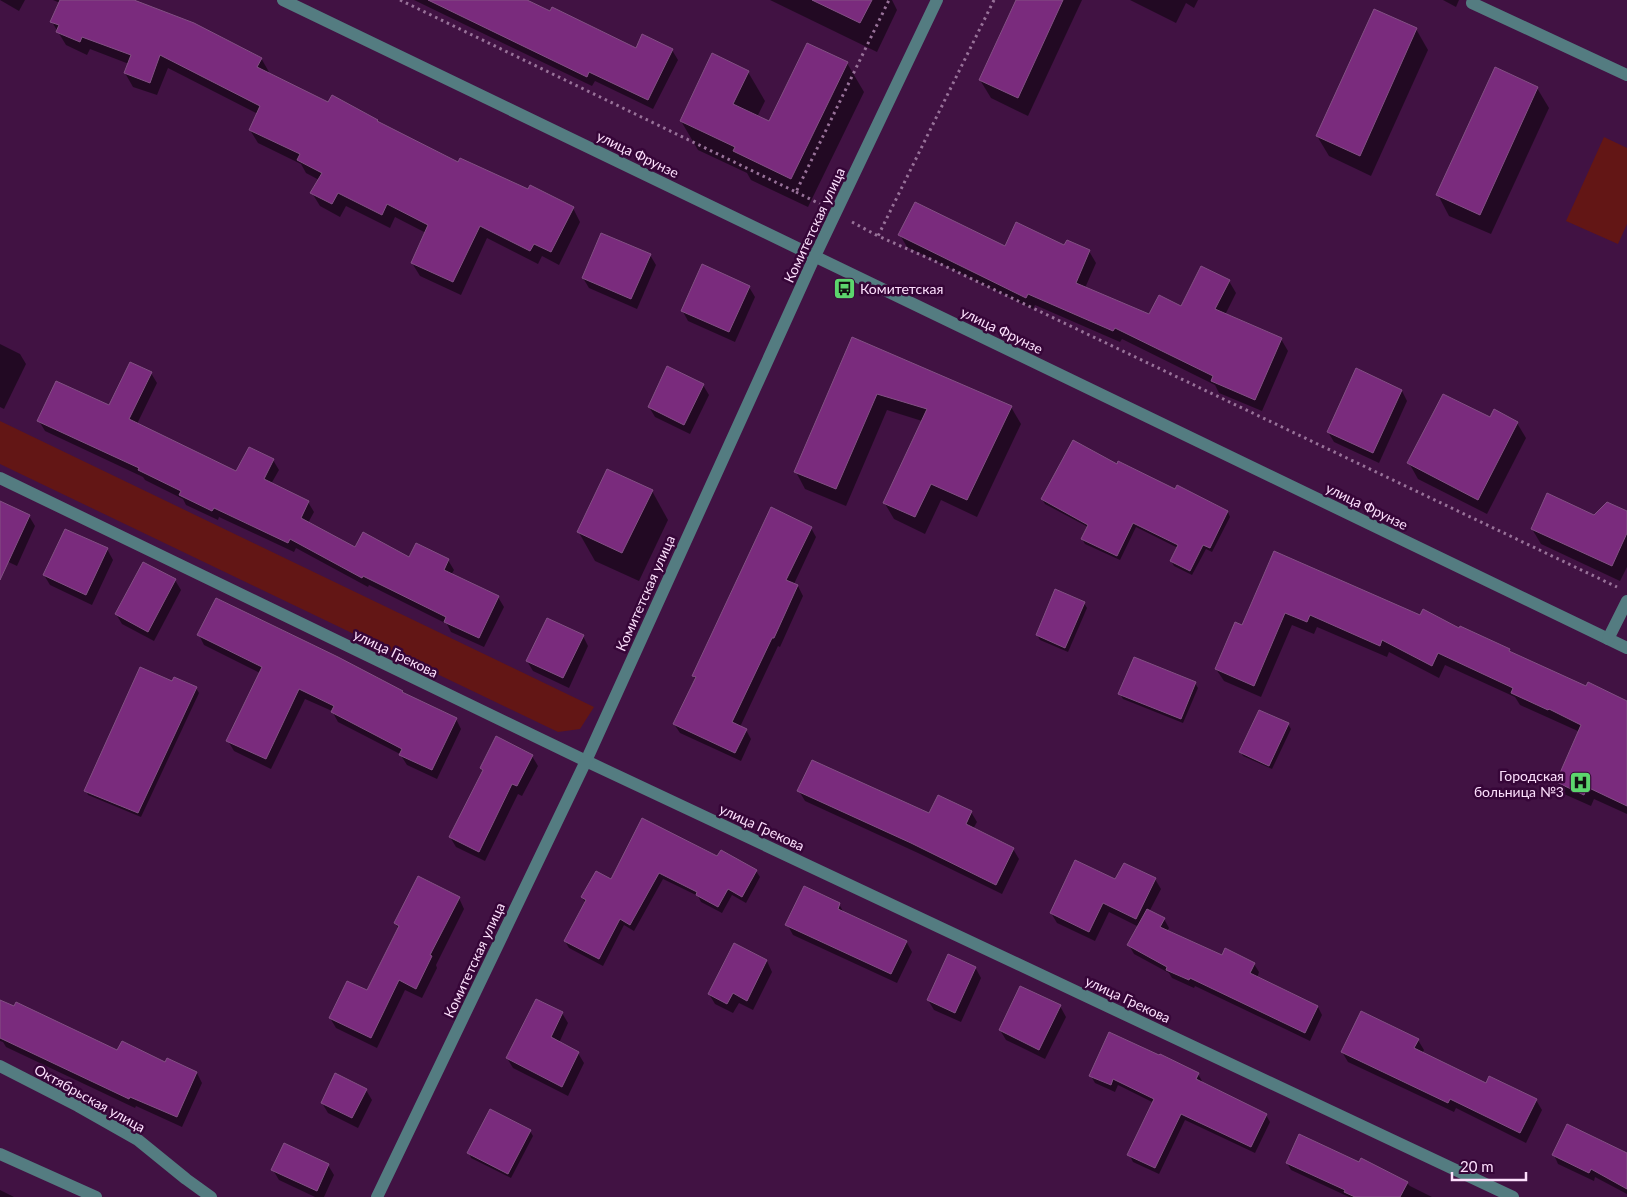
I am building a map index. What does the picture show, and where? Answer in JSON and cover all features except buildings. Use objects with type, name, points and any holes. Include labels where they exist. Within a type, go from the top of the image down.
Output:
[{"type":"street","name":"улица Фрунзе","points":[[283,0],[1627,648]]},
{"type":"street","name":"Комитетская улица","points":[[378,1197],[586,760],[815,256],[937,0]]},
{"type":"street","points":[[1473,0],[1472,3],[1627,75]]},
{"type":"street","name":"улица Грекова","points":[[0,478],[586,760],[1513,1197]]},
{"type":"street","points":[[1608,639],[1627,601]]},
{"type":"street","name":"Октябрьская улица","points":[[0,1066],[78,1106],[138,1140],[211,1197]]},
{"type":"street","points":[[0,1154],[96,1197]]},
{"type":"path","points":[[400,0],[796,192],[889,0]]},
{"type":"path","points":[[994,0],[878,236],[928,258],[1618,587]]},
{"type":"shaded area","points":[[1604,137],[1627,148],[1627,224],[1618,244],[1566,221]]},
{"type":"shaded area","points":[[0,421],[594,707],[580,729],[558,732],[0,464]]},
{"type":"place","name":"Комитетская","points":[[844,288]]},
{"type":"place","name":"Городская больница №3","points":[[1580,783]]}]
